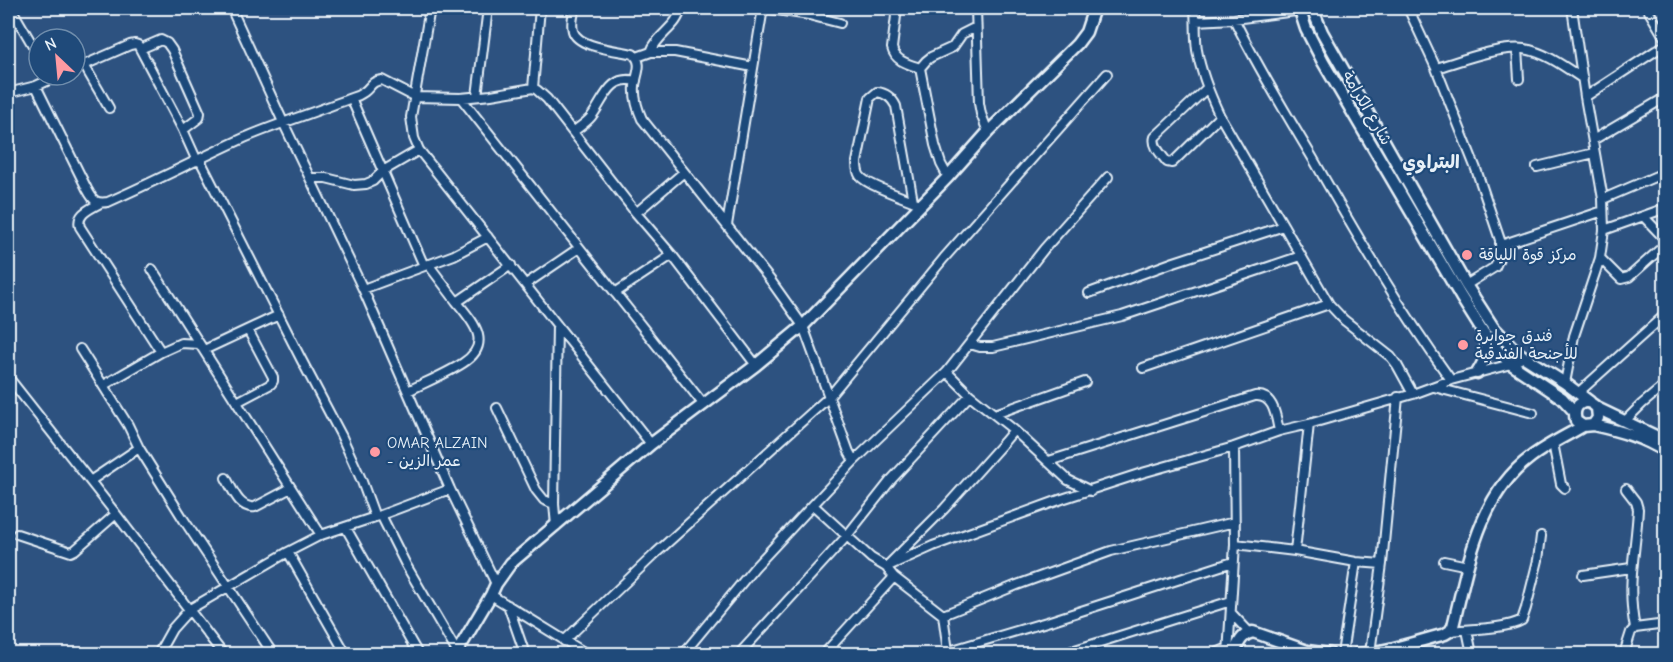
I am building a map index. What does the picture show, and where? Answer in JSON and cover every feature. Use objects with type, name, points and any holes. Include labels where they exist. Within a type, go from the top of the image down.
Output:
[{"type":"street","points":[[10,8],[27,36]]},
{"type":"street","points":[[231,8],[363,289],[494,590],[508,605],[587,654]]},
{"type":"street","points":[[430,8],[411,117],[411,128],[419,150],[651,444]]},
{"type":"street","points":[[477,96],[488,8]]},
{"type":"street","points":[[533,88],[540,8]]},
{"type":"street","points":[[575,8],[572,30],[581,42],[633,54],[637,57],[639,68],[636,81],[636,107],[642,119],[771,281],[803,326],[854,461]]},
{"type":"street","points":[[651,52],[659,37],[675,22],[681,8]]},
{"type":"street","points":[[727,225],[764,8],[840,23]]},
{"type":"street","points":[[897,8],[893,53],[900,60],[920,68]]},
{"type":"street","points":[[976,8],[981,114],[988,132]]},
{"type":"street","points":[[87,64],[130,45],[135,44],[140,49],[342,435],[378,516],[456,653],[511,563],[651,444],[756,365],[803,326],[916,202],[948,177],[988,132],[1077,44],[1086,32],[1094,8]]},
{"type":"street","points":[[1195,8],[1197,48],[1207,88],[1220,116],[1329,304],[1344,320],[1391,357],[1413,394]]},
{"type":"street","points":[[1196,21],[1234,19],[1305,8]]},
{"type":"street","name":"شارع الكرامة","points":[[1305,8],[1322,32],[1466,285],[1493,327],[1524,357],[1593,405],[1665,441]]},
{"type":"street","name":"شارع الكرامة","points":[[1305,8],[1306,29],[1323,62],[1483,332],[1511,364],[1551,390],[1582,421]]},
{"type":"street","points":[[1408,8],[1436,68],[1476,169],[1501,245],[1500,256],[1495,267],[1466,285]]},
{"type":"street","points":[[1564,383],[1574,336],[1600,258],[1604,230],[1603,199],[1572,8]]},
{"type":"street","points":[[1585,97],[1665,42],[1647,8]]},
{"type":"street","points":[[1234,19],[1333,194],[1420,337],[1451,380]]},
{"type":"street","points":[[1658,26],[1665,21]]},
{"type":"street","points":[[920,68],[940,52],[953,47],[962,34],[976,27]]},
{"type":"street","points":[[140,49],[161,40],[167,43],[172,50],[200,113],[199,118],[183,130]]},
{"type":"street","points":[[1436,68],[1500,50],[1517,49],[1538,53],[1583,79]]},
{"type":"street","points":[[1517,49],[1519,79]]},
{"type":"street","points":[[637,57],[651,52],[675,52],[753,67]]},
{"type":"street","points":[[920,68],[935,146],[948,177]]},
{"type":"street","points":[[87,70],[109,108]]},
{"type":"street","points":[[564,641],[656,553],[829,397],[944,258],[1107,75]]},
{"type":"street","points":[[573,132],[590,118],[613,85],[624,79],[636,81]]},
{"type":"street","points":[[161,352],[80,227],[78,222],[81,216],[100,203],[108,202],[283,122],[351,98],[363,92],[372,83],[382,80],[415,97],[461,98],[533,88],[537,90],[547,99],[636,213],[672,255],[756,365]]},
{"type":"street","points":[[8,93],[32,87]]},
{"type":"street","points":[[36,87],[87,189],[94,200],[100,203]]},
{"type":"street","points":[[1207,88],[1155,137],[1154,145],[1167,162],[1172,163],[1220,116]]},
{"type":"street","points":[[877,92],[888,96],[896,106],[916,202],[872,185],[860,177],[858,172],[857,162],[870,98],[877,92]]},
{"type":"street","points":[[1593,140],[1665,97]]},
{"type":"street","points":[[351,98],[426,265],[477,329],[479,341],[475,351],[463,363],[408,391]]},
{"type":"street","points":[[461,98],[704,405]]},
{"type":"street","points":[[310,178],[326,178],[359,186],[373,181],[383,171],[419,150]]},
{"type":"street","points":[[1537,166],[1594,153]]},
{"type":"street","points":[[636,213],[684,172]]},
{"type":"street","points":[[1603,199],[1665,172]]},
{"type":"street","points":[[683,654],[755,567],[854,461],[947,372],[1044,249],[1108,177]]},
{"type":"street","points":[[1604,230],[1665,208]]},
{"type":"street","points":[[1501,245],[1604,211]]},
{"type":"street","points":[[1600,258],[1623,280],[1665,243],[1664,238],[1643,216]]},
{"type":"street","points":[[1089,293],[1284,226]]},
{"type":"street","points":[[363,289],[464,250],[488,237]]},
{"type":"street","points":[[526,284],[579,248]]},
{"type":"street","points":[[615,293],[672,255]]},
{"type":"street","points":[[970,344],[993,347],[1122,316],[1301,256]]},
{"type":"street","points":[[457,302],[511,265]]},
{"type":"street","points":[[152,269],[321,535]]},
{"type":"street","points":[[1143,368],[1329,304]]},
{"type":"street","points":[[1578,393],[1665,314]]},
{"type":"street","points":[[104,385],[181,343],[202,347],[248,330],[279,315]]},
{"type":"street","points":[[556,526],[554,504],[557,325]]},
{"type":"street","points":[[237,402],[273,381],[248,330]]},
{"type":"street","points":[[1477,373],[1485,360],[1487,351],[1483,332]]},
{"type":"street","points":[[80,349],[184,520],[273,654]]},
{"type":"street","points":[[886,567],[933,546],[1062,499],[1234,447],[1279,431],[1511,364],[1524,357]]},
{"type":"street","points":[[947,372],[970,395],[1014,429],[1068,480],[1091,491]]},
{"type":"street","points":[[8,377],[223,654]]},
{"type":"street","points":[[995,414],[1084,382]]},
{"type":"street","points":[[1626,421],[1665,384]]},
{"type":"street","points":[[1434,387],[1533,413]]},
{"type":"street","points":[[739,654],[846,537],[891,480],[970,395]]},
{"type":"street","points":[[1049,461],[1262,395],[1268,399],[1273,408],[1279,431]]},
{"type":"street","points":[[1371,653],[1398,397]]},
{"type":"street","points":[[1450,631],[1479,530],[1498,494],[1509,478],[1531,458],[1558,441],[1582,421],[1598,418],[1593,405],[1583,403],[1578,406],[1582,421]]},
{"type":"street","points":[[496,408],[536,490],[544,500],[554,504]]},
{"type":"street","points":[[1582,421],[1629,433],[1665,452]]},
{"type":"street","points":[[1295,551],[1309,424]]},
{"type":"street","points":[[886,567],[944,509],[1014,429]]},
{"type":"street","points":[[1558,441],[1561,484],[1565,488]]},
{"type":"street","points":[[1230,652],[1235,544],[1234,447]]},
{"type":"street","points":[[90,481],[139,448]]},
{"type":"street","points":[[226,478],[242,505],[250,508],[291,488]]},
{"type":"street","points":[[158,654],[172,629],[190,609],[288,552],[321,535],[346,528],[450,489]]},
{"type":"street","points":[[1626,489],[1636,502],[1638,509],[1631,568],[1631,597],[1635,628]]},
{"type":"street","points":[[813,505],[846,537],[886,567],[894,578],[943,615],[948,651]]},
{"type":"street","points":[[17,534],[71,552],[116,514]]},
{"type":"street","points":[[943,615],[1111,551],[1235,522]]},
{"type":"street","points":[[346,528],[418,654]]},
{"type":"street","points":[[1357,654],[1401,651],[1450,631],[1512,624],[1522,620],[1538,560],[1541,536]]},
{"type":"street","points":[[1235,544],[1382,564]]},
{"type":"street","points":[[288,552],[346,654]]},
{"type":"street","points":[[1444,561],[1468,566]]},
{"type":"street","points":[[939,654],[1233,562]]},
{"type":"street","points":[[1342,654],[1356,562]]},
{"type":"street","points":[[1583,575],[1631,568]]},
{"type":"street","points":[[824,654],[894,578]]},
{"type":"street","points":[[1062,654],[1231,601]]},
{"type":"street","points":[[508,605],[525,654]]},
{"type":"street","points":[[1231,613],[1249,632],[1258,633],[1307,651],[1330,654]]},
{"type":"street","points":[[1624,654],[1631,632],[1635,628],[1665,624]]},
{"type":"street","points":[[1467,630],[1472,654]]},
{"type":"street","points":[[1214,654],[1230,652],[1249,632]]},
{"type":"place","name":"مركز قوة اللياقة","points":[[1467,255]]},
{"type":"place","name":"فندق جوابرة للأجنحة الفندقية","points":[[1463,345]]},
{"type":"place","name":"OMAR ALZAIN - عمر الزين","points":[[375,452]]},
{"type":"district","name":"البتراوي","points":[[1431,162]]}]
